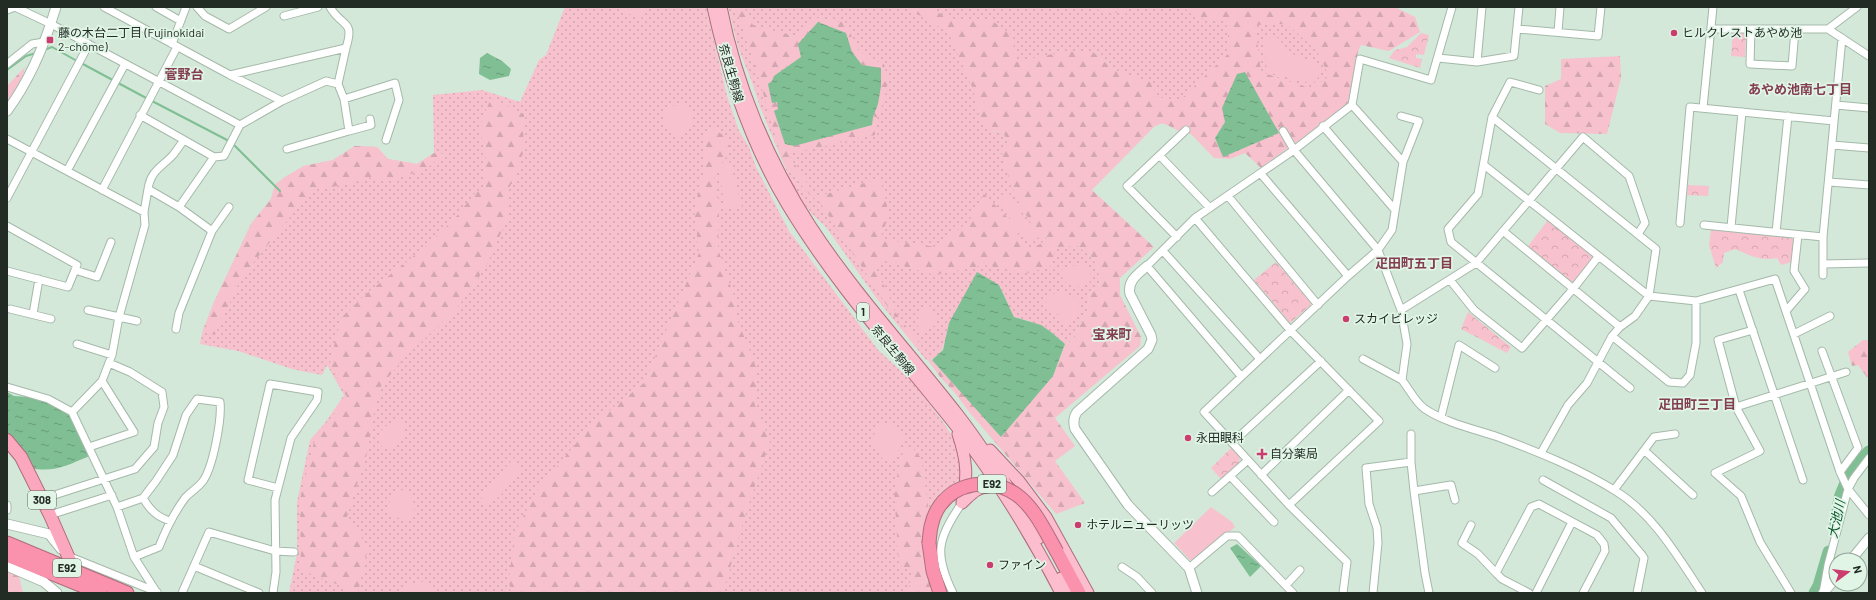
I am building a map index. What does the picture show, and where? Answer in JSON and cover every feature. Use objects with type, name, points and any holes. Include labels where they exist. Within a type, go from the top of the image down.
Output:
[{"type":"highway","name":"308","points":[[7,440],[21,457],[50,515],[68,559]]},
{"type":"highway","name":"E92","points":[[940,593],[930,557],[929,543],[932,520],[943,502],[952,494],[967,486],[984,484],[994,484],[1006,488],[1024,500],[1057,552],[1079,593]]},
{"type":"highway","name":"E92","points":[[7,543],[127,593]]},
{"type":"highway","name":"E92","points":[[7,555],[100,593]]},
{"type":"main road","name":"奈良生駒線","points":[[713,7],[735,93],[754,141],[786,203],[830,270],[956,426],[1006,499],[1061,593]]},
{"type":"main road","name":"奈良生駒線","points":[[722,7],[733,56],[748,98],[774,163],[790,193],[814,232],[856,291],[985,451],[1025,514],[1069,593]]},
{"type":"main road","name":"奈良生駒線","points":[[957,415],[1031,496],[1057,534],[1088,593]]},
{"type":"main road","points":[[956,426],[966,463],[967,473],[962,503]]},
{"type":"main road","points":[[962,503],[974,492],[987,486],[998,491],[1006,499]]},
{"type":"street","points":[[7,10],[15,7],[51,24],[240,125]]},
{"type":"street","points":[[7,111],[18,96],[40,54],[56,7]]},
{"type":"street","points":[[104,7],[230,75],[282,101]]},
{"type":"street","points":[[156,7],[179,20]]},
{"type":"street","points":[[102,190],[158,80],[174,45],[179,20],[186,7]]},
{"type":"street","points":[[197,7],[206,16],[229,29],[266,7]]},
{"type":"street","points":[[284,16],[318,7]]},
{"type":"street","points":[[330,7],[336,17],[347,24],[351,33],[338,84],[344,99],[349,131]]},
{"type":"street","points":[[1197,593],[1189,568],[1128,505],[1075,429],[1074,419],[1077,412],[1148,349],[1151,344],[1151,334],[1129,289],[1132,280],[1195,218],[1261,174],[1352,105],[1360,59],[1431,80],[1452,7]]},
{"type":"street","points":[[1477,62],[1482,7]]},
{"type":"street","points":[[1438,58],[1477,62],[1514,56],[1519,7]]},
{"type":"street","points":[[1558,32],[1560,7]]},
{"type":"street","points":[[1517,29],[1598,36],[1601,7]]},
{"type":"street","points":[[1703,108],[1712,7]]},
{"type":"street","points":[[1828,29],[1845,11],[1857,7]]},
{"type":"street","points":[[1710,29],[1828,29],[1869,56]]},
{"type":"street","points":[[1751,29],[1750,64],[1792,66],[1795,30]]},
{"type":"street","points":[[1823,275],[1823,237],[1842,38]]},
{"type":"street","points":[[7,64],[32,44],[44,42]]},
{"type":"street","points":[[7,198],[89,44]]},
{"type":"street","points":[[230,75],[346,48]]},
{"type":"street","points":[[67,171],[125,64]]},
{"type":"street","points":[[140,115],[214,157],[224,156],[240,125],[282,101],[326,81],[338,84]]},
{"type":"street","points":[[1539,90],[1510,82],[1492,117],[1478,194],[1448,229],[1451,242],[1630,388]]},
{"type":"street","points":[[344,99],[395,83],[399,100],[386,140]]},
{"type":"street","points":[[1352,105],[1403,162]]},
{"type":"street","points":[[1836,105],[1869,108]]},
{"type":"street","points":[[1680,223],[1690,106],[1834,122]]},
{"type":"street","points":[[1731,227],[1742,112]]},
{"type":"street","points":[[1343,593],[1347,562],[1289,505],[1204,412],[1348,276],[1378,250],[1392,230],[1403,162],[1419,121],[1401,116]]},
{"type":"street","points":[[1776,232],[1788,116]]},
{"type":"street","points":[[1492,117],[1656,249],[1649,296],[1635,316],[1620,327],[1612,336],[1597,361],[1587,383],[1568,405],[1541,453]]},
{"type":"street","points":[[287,149],[371,125],[370,119]]},
{"type":"street","points":[[1323,126],[1395,210]]},
{"type":"street","points":[[1177,237],[1127,186],[1186,130]]},
{"type":"street","points":[[1283,131],[1294,150],[1378,250],[1401,310],[1407,344],[1402,380]]},
{"type":"street","points":[[1401,310],[1476,263],[1583,137],[1629,176],[1645,223],[1638,234]]},
{"type":"street","points":[[7,139],[144,212]]},
{"type":"street","points":[[72,412],[102,381],[112,355],[119,317],[146,226],[144,212],[149,178],[162,163],[172,156],[184,140]]},
{"type":"street","points":[[1832,145],[1869,148]]},
{"type":"street","points":[[1160,156],[1210,208]]},
{"type":"street","points":[[179,207],[214,157]]},
{"type":"street","points":[[1484,165],[1649,296],[1696,301],[1775,279],[1842,475],[1848,489],[1869,515]]},
{"type":"street","points":[[1261,174],[1348,276]]},
{"type":"street","points":[[1829,182],[1869,185]]},
{"type":"street","points":[[148,189],[179,207],[212,232]]},
{"type":"street","points":[[1228,196],[1318,304]]},
{"type":"street","points":[[176,329],[179,313],[212,232],[229,207]]},
{"type":"street","points":[[1195,218],[1290,330],[1379,421],[1289,505]]},
{"type":"street","points":[[1704,225],[1823,237]]},
{"type":"street","points":[[7,226],[77,265],[68,287],[7,271]]},
{"type":"street","points":[[1503,231],[1620,327]]},
{"type":"street","points":[[1786,311],[1805,288],[1794,271],[1798,235]]},
{"type":"street","points":[[75,270],[97,277],[111,242]]},
{"type":"street","points":[[1163,251],[1260,358]]},
{"type":"street","points":[[1450,280],[1474,310],[1522,348],[1573,289],[1598,257]]},
{"type":"street","points":[[1823,264],[1869,263]]},
{"type":"street","points":[[1147,266],[1241,376]]},
{"type":"street","points":[[34,314],[39,279]]},
{"type":"street","points":[[1739,290],[1804,480]]},
{"type":"street","points":[[1612,336],[1669,382],[1683,383],[1690,375],[1696,343],[1696,301]]},
{"type":"street","points":[[10,309],[51,319]]},
{"type":"street","points":[[88,310],[137,321]]},
{"type":"street","points":[[1794,334],[1830,316]]},
{"type":"street","points":[[1753,330],[1718,340],[1736,406],[1760,451],[1715,474],[1741,496],[1760,542],[1792,593]]},
{"type":"street","points":[[77,344],[112,355]]},
{"type":"street","points":[[1441,417],[1459,345],[1495,368]]},
{"type":"street","points":[[1822,351],[1858,448],[1842,475]]},
{"type":"street","points":[[1363,359],[1402,380],[1424,408],[1441,417],[1541,453],[1614,490],[1632,502],[1673,550],[1702,593]]},
{"type":"street","points":[[1232,443],[1321,361]]},
{"type":"street","points":[[42,500],[135,470],[154,447],[158,423],[164,407],[162,392],[130,372],[109,363]]},
{"type":"street","points":[[1736,406],[1832,378],[1846,372]]},
{"type":"street","points":[[89,447],[134,432],[102,381]]},
{"type":"street","points":[[273,593],[276,572],[275,500],[291,438],[317,400],[318,392],[270,384],[248,480],[278,488]]},
{"type":"street","points":[[7,387],[48,399],[72,412],[112,495],[134,557],[141,571],[158,593]]},
{"type":"street","points":[[1261,474],[1349,390]]},
{"type":"street","points":[[117,507],[143,498],[173,455],[186,415],[197,399],[220,402],[221,412],[215,448],[203,481],[186,497],[170,521],[159,547],[134,557]]},
{"type":"street","points":[[1411,434],[1414,491],[1429,593]]},
{"type":"street","points":[[1614,490],[1654,437],[1675,434]]},
{"type":"street","points":[[1644,451],[1693,495]]},
{"type":"street","points":[[1823,593],[1828,565],[1848,489],[1854,478],[1869,458]]},
{"type":"street","points":[[1212,492],[1248,460]]},
{"type":"street","points":[[1373,593],[1378,543],[1377,528],[1369,504],[1366,468],[1412,462]]},
{"type":"street","points":[[1230,476],[1274,522]]},
{"type":"street","points":[[1543,480],[1611,518],[1642,555],[1644,558],[1637,593]]},
{"type":"street","points":[[1414,491],[1451,485],[1455,500]]},
{"type":"street","points":[[50,515],[112,495]]},
{"type":"street","points":[[143,498],[149,509],[161,518],[170,521]]},
{"type":"street","points":[[953,593],[940,556],[941,544],[944,532],[962,503]]},
{"type":"street","points":[[1496,572],[1531,507],[1538,504],[1597,535],[1604,544],[1605,551],[1583,593]]},
{"type":"street","points":[[7,505],[7,510]]},
{"type":"street","points":[[1536,593],[1572,522]]},
{"type":"street","points":[[7,524],[49,534],[68,559],[158,593]]},
{"type":"street","points":[[1471,525],[1462,543],[1478,554],[1502,579],[1529,593]]},
{"type":"street","points":[[182,593],[209,532],[275,551],[294,552]]},
{"type":"street","points":[[1189,568],[1227,536],[1238,536],[1293,593]]},
{"type":"street","points":[[1858,552],[1869,538]]},
{"type":"street","points":[[7,566],[44,582],[57,593]]},
{"type":"street","points":[[194,566],[259,593]]},
{"type":"street","points":[[1122,566],[1143,582],[1152,593]]},
{"type":"street","points":[[1286,585],[1300,570]]},
{"type":"green space","points":[[565,7],[706,7],[727,96],[739,131],[749,147],[756,167],[789,231],[879,351],[911,380],[941,419],[958,445],[961,479],[941,492],[931,504],[923,526],[934,593],[289,593],[297,553],[297,502],[310,440],[325,423],[344,395],[327,365],[322,375],[292,369],[238,351],[200,344],[203,330],[215,300],[251,224],[271,199],[275,185],[285,177],[304,166],[333,160],[355,146],[377,147],[388,159],[417,164],[434,153],[433,95],[482,90],[520,102],[539,60],[546,55]]},
{"type":"green space","points":[[613,7],[645,7],[641,19]]},
{"type":"green space","points":[[728,7],[1340,7],[1348,99],[1297,143],[1288,129],[1208,134],[1155,122],[1130,76],[1114,70],[1092,51],[990,131],[1003,132],[1008,143],[1078,246],[1094,259],[1101,281],[1090,292],[1087,311],[1072,341],[1065,344],[1051,332],[1029,321],[1014,317],[999,285],[949,323],[945,341],[940,352],[932,359],[926,360],[877,299],[826,227],[811,213],[795,191],[760,107],[738,47]]},
{"type":"green space","points":[[736,7],[744,7],[753,25],[797,37],[817,18],[847,23],[855,46],[858,50],[867,57],[884,64],[888,83],[882,107],[876,120],[875,135],[788,154],[816,197],[881,178],[889,215],[880,239],[936,247],[969,221],[984,194],[1008,218],[1029,252],[1047,239],[1034,229],[1016,197],[1001,156],[1008,143],[1003,132],[990,131],[980,119],[973,89],[948,32],[905,7],[926,7],[956,21],[991,20],[1012,35],[1016,62],[1062,52],[1092,51],[1114,70],[1154,83],[1155,96],[1178,102],[1230,52],[1226,20],[1195,18],[1188,10],[1176,7],[1395,7],[1415,17],[1420,32],[1389,51],[1361,45],[1358,52],[1349,103],[1261,168],[1245,153],[1230,159],[1214,158],[1191,134],[1181,132],[1163,123],[1155,126],[1092,190],[1154,247],[1120,278],[1120,295],[1141,337],[1140,346],[1055,418],[1075,446],[1055,461],[1085,503],[1056,514],[940,377],[891,312],[821,204],[805,190],[782,159],[754,62]],"holes":[[[1287,24],[1317,51],[1329,76],[1312,89],[1261,72],[1255,25]],[[846,33],[852,52],[862,65],[881,68],[881,86],[872,125],[785,144],[774,111],[778,109],[777,102],[768,84],[783,68]],[[1237,74],[1223,156],[1215,138],[1225,122],[1222,108]],[[1078,246],[1094,259],[1101,281],[1090,292],[1087,311],[1072,341],[1065,344],[1053,376],[932,360],[895,312],[887,291],[878,275],[876,266],[882,260],[935,275],[984,265],[1027,273],[1052,266],[1056,247]]]},
{"type":"green space","points":[[1082,7],[1131,7],[1125,14]]},
{"type":"green space","points":[[1733,30],[1742,31],[1746,36],[1745,57],[1731,56]]},
{"type":"green space","points":[[1421,33],[1429,35],[1424,55],[1416,54],[1416,58],[1422,59],[1420,68],[1389,58],[1395,50],[1407,47]]},
{"type":"green space","points":[[1263,37],[1278,38],[1294,55],[1316,60],[1322,72],[1313,84],[1267,72]]},
{"type":"green space","points":[[1620,56],[1621,78],[1607,134],[1560,133],[1545,124],[1545,86],[1561,79],[1561,59]]},
{"type":"green space","points":[[25,67],[22,80],[7,105],[7,86]]},
{"type":"green space","points":[[491,98],[524,114],[523,151],[516,177],[508,189],[508,217],[486,267],[455,311],[405,357],[381,386],[374,412],[368,450],[347,517],[368,547],[358,593],[351,593],[344,587],[301,570],[300,499],[315,438],[347,397],[330,363],[341,318],[366,294],[430,243],[456,217],[474,194],[483,188],[486,155],[479,128]]},
{"type":"green space","points":[[683,104],[692,110],[693,124],[687,132],[675,137],[665,122],[664,114],[671,106]]},
{"type":"green space","points":[[711,127],[726,137],[731,150],[714,174],[719,206],[718,249],[735,299],[735,314],[757,369],[755,405],[770,441],[745,516],[723,593],[511,593],[509,582],[514,534],[536,492],[592,424],[644,383],[699,253],[694,210],[704,171],[703,137]]},
{"type":"green space","points":[[355,146],[377,147],[388,159],[417,164],[434,153],[444,154],[426,169],[389,181],[366,177],[356,183],[312,190],[241,278],[215,335],[203,330],[215,300],[251,224],[271,199],[275,185],[285,177],[304,166],[333,160]]},
{"type":"green space","points":[[730,162],[742,207],[724,208],[720,168]]},
{"type":"green space","points":[[1688,185],[1709,186],[1708,196],[1687,195]]},
{"type":"green space","points":[[1007,190],[1032,231],[1039,237],[1029,245],[997,200]]},
{"type":"green space","points":[[1548,220],[1593,257],[1572,283],[1528,246]]},
{"type":"green space","points":[[1711,230],[1795,238],[1792,262],[1781,265],[1777,258],[1766,259],[1756,257],[1735,249],[1724,253],[1723,262],[1716,268],[1709,245]]},
{"type":"green space","points":[[1276,262],[1312,304],[1290,323],[1254,280]]},
{"type":"green space","points":[[1082,263],[1091,270],[1090,282],[1080,287],[1067,284],[1061,276],[1060,270]]},
{"type":"green space","points":[[1061,292],[1078,299],[1081,307],[1074,320],[1065,325],[1058,314],[1047,312],[1045,301],[1047,295]]},
{"type":"green space","points":[[929,305],[938,324],[921,332],[917,324],[921,308]]},
{"type":"green space","points":[[1468,312],[1511,347],[1507,353],[1461,329]]},
{"type":"green space","points":[[1863,340],[1869,340],[1869,380],[1858,365],[1852,366],[1848,352]]},
{"type":"green space","points":[[402,420],[406,423],[404,434],[400,440],[392,449],[382,447],[380,441],[381,431],[387,425]]},
{"type":"green space","points":[[887,423],[897,427],[904,437],[896,457],[892,461],[884,461],[876,449],[871,445],[871,439],[880,425]]},
{"type":"green space","points":[[911,446],[921,458],[928,504],[924,533],[935,593],[908,593],[912,572],[899,565],[894,490],[904,448]]},
{"type":"green space","points":[[1231,448],[1240,457],[1239,463],[1221,479],[1211,468]]},
{"type":"green space","points":[[514,458],[518,464],[520,472],[499,497],[485,504],[481,497],[484,492]]},
{"type":"green space","points":[[402,490],[407,492],[414,503],[415,515],[405,521],[390,514],[388,507],[392,495]]},
{"type":"green space","points":[[1211,507],[1232,522],[1235,527],[1195,560],[1190,560],[1174,543]]},
{"type":"green space","points":[[7,571],[19,576],[23,593],[7,593]]},
{"type":"green space","points":[[419,581],[433,585],[435,593],[398,593],[402,587]]},
{"type":"water","points":[[818,22],[846,33],[852,52],[862,65],[881,68],[881,86],[878,104],[873,117],[872,125],[794,146],[785,144],[774,111],[778,109],[777,102],[772,103],[768,84],[772,81],[774,76],[801,57],[798,44]]},
{"type":"water","points":[[487,53],[502,61],[511,69],[509,76],[490,80],[479,74],[480,58]]},
{"type":"water","points":[[1245,72],[1279,133],[1223,157],[1215,138],[1225,122],[1222,108],[1237,74]]},
{"type":"water","points":[[977,272],[999,285],[1014,317],[1041,325],[1065,344],[1053,376],[1001,437],[932,360],[943,350],[949,323]]},
{"type":"water","points":[[7,392],[14,396],[30,397],[57,406],[69,414],[90,456],[54,469],[47,470],[30,468],[7,436]]},
{"type":"water","points":[[1237,544],[1261,566],[1250,577],[1230,548]]},
{"type":"waterway","points":[[44,50],[52,47],[77,61]]},
{"type":"waterway","points":[[7,70],[26,56],[36,53]]},
{"type":"waterway","points":[[81,63],[148,99]]},
{"type":"waterway","points":[[152,101],[229,141]]},
{"type":"waterway","points":[[233,144],[280,191]]},
{"type":"waterway","name":"大池川","points":[[1836,523],[1843,489],[1860,462],[1869,452]]},
{"type":"waterway","name":"大池川","points":[[1815,593],[1819,586],[1828,555]]},
{"type":"place","name":"ヒルクレストあやめ池","points":[[1674,33]]},
{"type":"place","name":"藤の木台二丁目 (Fujinokidai 2-chōme)","points":[[50,40]]},
{"type":"place","name":"スカイビレッジ","points":[[1346,319]]},
{"type":"place","name":"永田眼科","points":[[1188,438]]},
{"type":"place","name":"自分薬局","points":[[1262,454]]},
{"type":"place","name":"ホテルニューリッツ","points":[[1078,525]]},
{"type":"place","name":"ファイン","points":[[990,565]]},
{"type":"district","name":"菅野台","points":[[184,74]]},
{"type":"district","name":"あやめ池南七丁目","points":[[1800,89]]},
{"type":"district","name":"疋田町五丁目","points":[[1414,263]]},
{"type":"district","name":"宝来町","points":[[1112,334]]},
{"type":"district","name":"疋田町三丁目","points":[[1697,404]]}]
